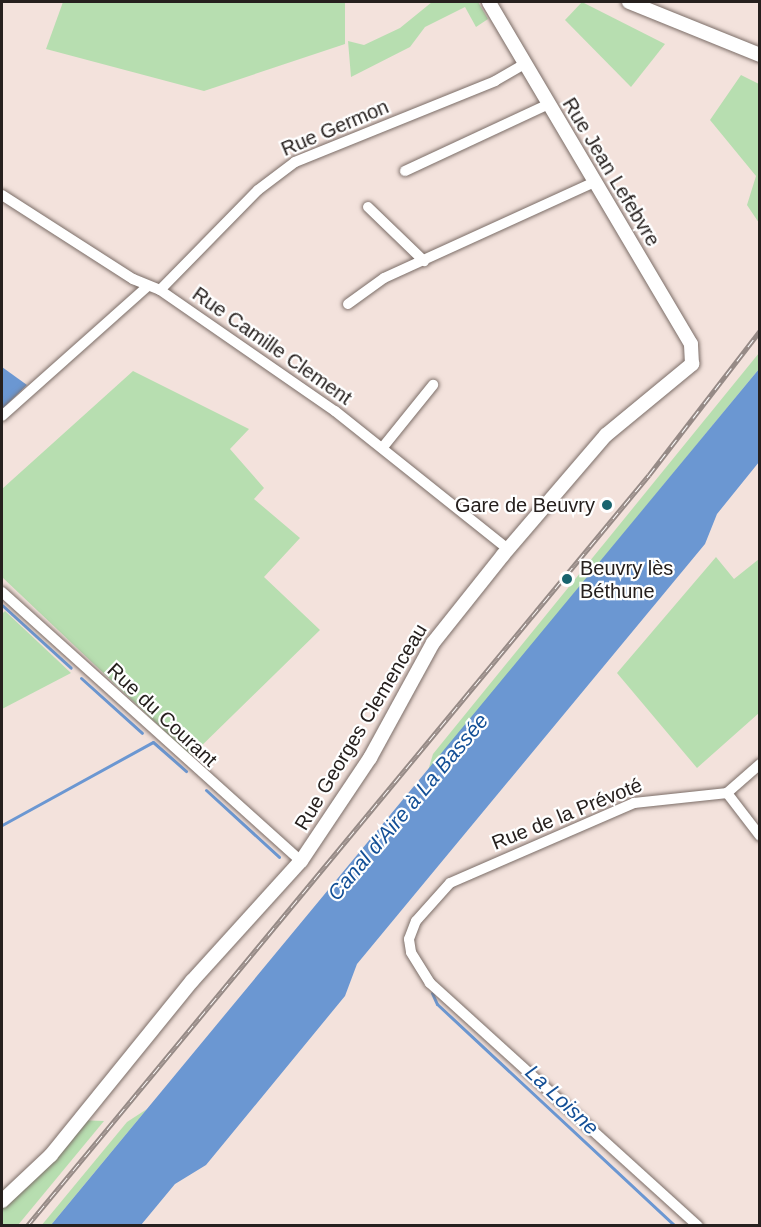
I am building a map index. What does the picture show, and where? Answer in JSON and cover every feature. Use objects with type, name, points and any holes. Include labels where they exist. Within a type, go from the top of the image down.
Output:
[{"type":"street","name":"Rue Jean Lefebvre","points":[[489,2],[592,183],[691,344],[692,364]]},
{"type":"street","points":[[629,2],[759,55]]},
{"type":"street","name":"Rue Germon","points":[[160,290],[277,172],[495,81],[525,64]]},
{"type":"street","points":[[405,171],[549,104]]},
{"type":"street","points":[[348,304],[384,278],[592,183]]},
{"type":"street","name":"Rue Camille Clement","points":[[2,195],[147,287],[160,290],[384,447],[508,549]]},
{"type":"street","points":[[368,207],[424,261]]},
{"type":"street","points":[[2,416],[147,287]]},
{"type":"street","name":"Rue Georges Clemenceau","points":[[2,1201],[51,1155],[192,981],[301,861],[370,758],[433,643],[508,549],[606,435],[692,364]]},
{"type":"street","points":[[384,447],[433,385]]},
{"type":"street","name":"Rue du Courant","points":[[2,592],[301,861]]},
{"type":"street","points":[[759,764],[727,793],[759,836]]},
{"type":"street","name":"Rue de la Prévoté","points":[[698,1226],[430,983],[411,952],[410,939],[416,921],[450,883],[634,803],[727,793]]},
{"type":"green space","points":[[63,2],[345,2],[345,44],[204,91],[46,49]]},
{"type":"green space","points":[[432,2],[478,2],[488,19],[476,27],[465,7],[425,27],[410,47],[351,77],[348,41],[364,45],[400,28]]},
{"type":"green space","points":[[582,2],[665,44],[631,87],[565,20]]},
{"type":"green space","points":[[741,75],[759,84],[759,223],[747,205],[756,176],[710,120]]},
{"type":"green space","points":[[759,353],[759,369],[428,771],[433,754]]},
{"type":"green space","points":[[133,371],[249,429],[230,449],[264,488],[254,499],[300,538],[264,577],[320,630],[191,756],[2,577],[2,489]]},
{"type":"green space","points":[[716,557],[734,579],[759,559],[759,713],[697,768],[617,673]]},
{"type":"green space","points":[[5,611],[71,673],[2,709],[2,614]]},
{"type":"green space","points":[[147,1109],[51,1225],[41,1226],[127,1122]]},
{"type":"green space","points":[[77,1120],[104,1121],[18,1225],[2,1226],[2,1201]]},
{"type":"water","points":[[2,367],[27,385],[2,409]]},
{"type":"water","name":"Canal d'Aire à La Bassée","points":[[759,369],[759,462],[717,514],[705,544],[357,964],[345,996],[206,1165],[175,1184],[141,1225],[51,1225]]},
{"type":"waterway","points":[[2,605],[71,668]]},
{"type":"waterway","points":[[81,678],[142,733]]},
{"type":"waterway","points":[[2,825],[153,742],[186,771]]},
{"type":"waterway","points":[[206,790],[279,857]]},
{"type":"waterway","name":"La Loisne","points":[[432,993],[437,1004],[675,1226]]},
{"type":"railway","points":[[27,1226],[649,475],[760,331]]},
{"type":"place","name":"Gare de Beuvry","points":[[607,505]]},
{"type":"place","name":"Beuvry lès Béthune","points":[[567,579]]}]
